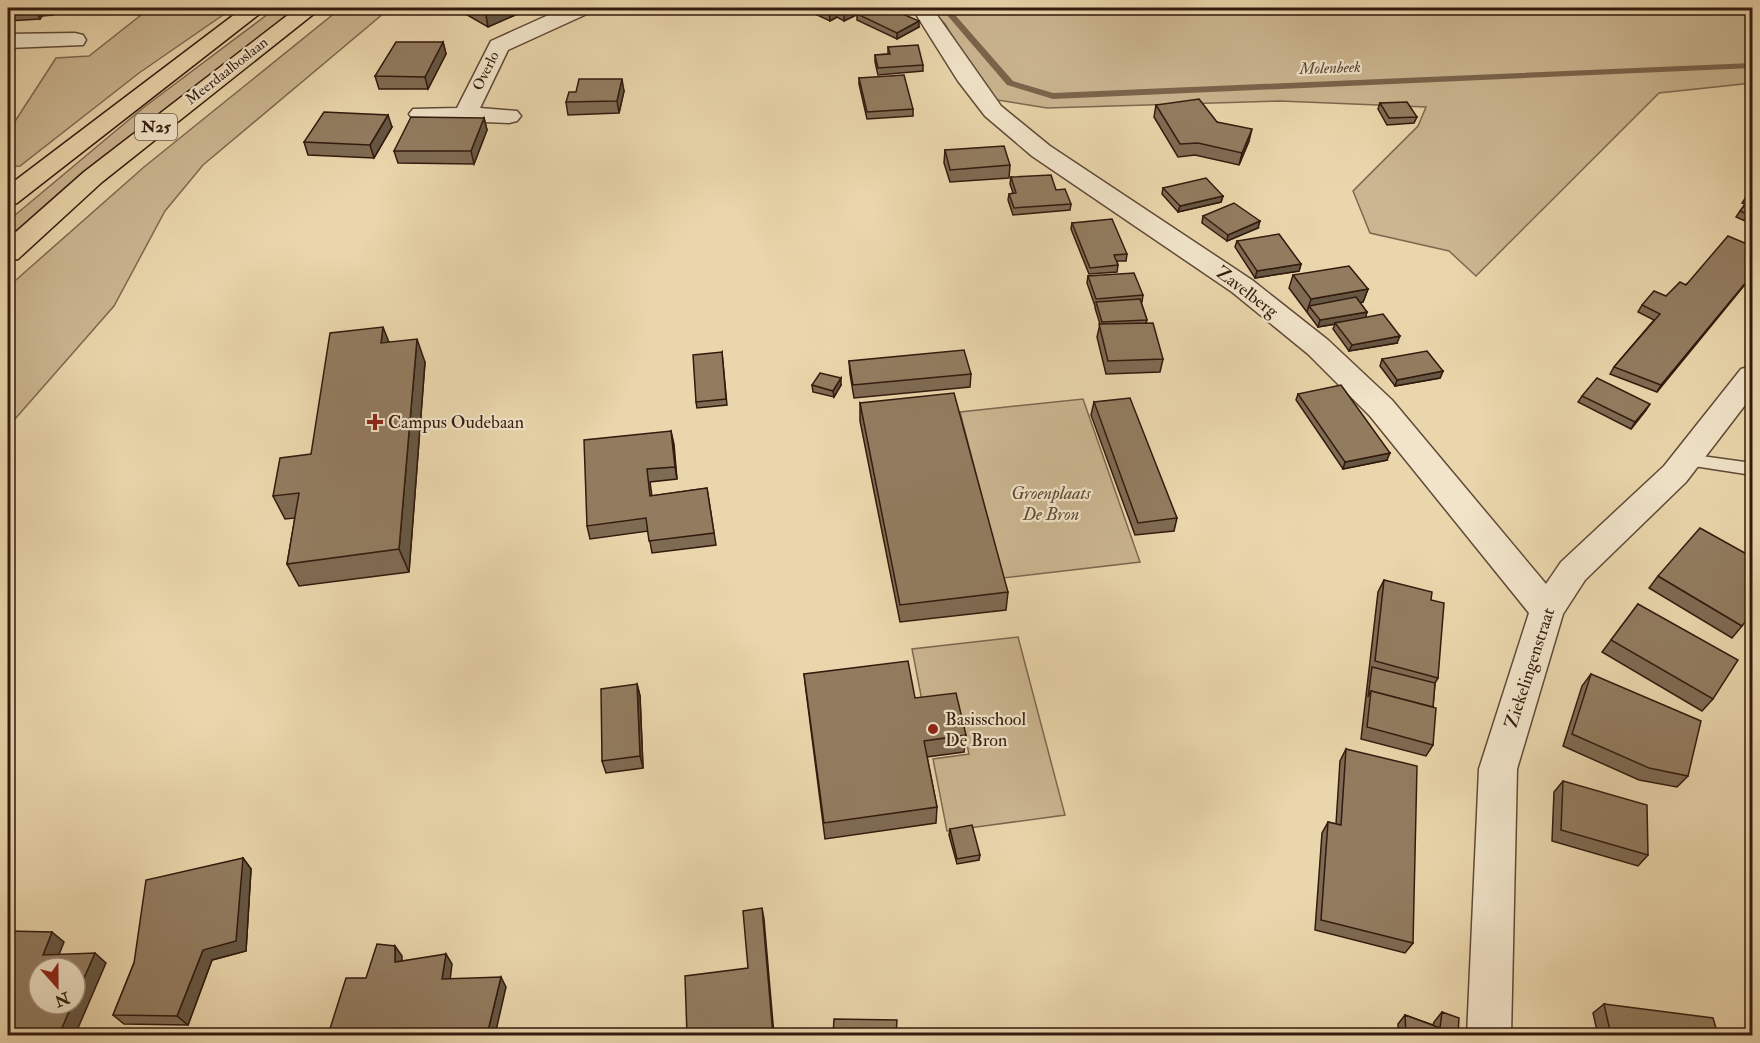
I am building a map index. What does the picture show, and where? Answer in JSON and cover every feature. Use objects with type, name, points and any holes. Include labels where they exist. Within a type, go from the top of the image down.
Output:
[{"type":"highway","name":"Meerdaalboslaan","points":[[8,198],[256,8]]},
{"type":"highway","name":"Meerdaalboslaan","points":[[8,253],[93,177],[310,8]]},
{"type":"street","name":"Overlo","points":[[466,113],[499,46],[581,8]]},
{"type":"street","name":"Zavelberg","points":[[922,8],[970,81],[993,111],[1041,151],[1242,286],[1318,347],[1381,408],[1547,610]]},
{"type":"street","points":[[8,41],[75,40]]},
{"type":"street","name":"Overlo","points":[[421,114],[466,113],[509,116]]},
{"type":"street","name":"Ziekelingenstraat","points":[[1489,1035],[1498,769],[1547,610],[1573,572],[1687,460],[1752,376]]},
{"type":"lane","points":[[1687,460],[1752,470]]},
{"type":"green space","points":[[150,8],[233,8],[139,73],[20,166],[8,167],[8,132],[56,58],[89,56]]},
{"type":"green space","points":[[276,8],[298,8],[163,111],[8,244],[8,221],[143,108]]},
{"type":"green space","points":[[341,8],[390,8],[203,165],[165,211],[114,306],[8,427],[8,287],[144,167]]},
{"type":"green space","points":[[929,8],[1752,8],[1752,83],[1659,93],[1476,276],[1449,251],[1370,233],[1353,191],[1418,126],[1426,107],[1280,101],[1047,108],[991,99],[945,24]]},
{"type":"green space","name":"Groenplaats De Bron","points":[[1083,399],[1140,562],[1003,578],[960,412]]},
{"type":"green space","points":[[1018,637],[1065,815],[947,831],[933,759],[969,754],[958,702],[923,706],[912,649]]},
{"type":"building","points":[[8,8],[51,8],[39,10],[37,13],[8,15]]},
{"type":"building","points":[[473,8],[502,8],[486,15]]},
{"type":"building","points":[[867,8],[889,8],[919,21],[897,33],[857,14]]},
{"type":"building","points":[[396,42],[443,42],[425,77],[375,76]]},
{"type":"building","points":[[918,45],[923,65],[878,68],[875,55],[890,54],[888,47]]},
{"type":"building","points":[[904,75],[913,109],[867,112],[859,78]]},
{"type":"building","points":[[579,79],[622,79],[617,101],[566,102],[569,92],[576,92]]},
{"type":"building","points":[[1199,99],[1217,122],[1252,129],[1242,153],[1198,143],[1180,144],[1156,105]]},
{"type":"building","points":[[1407,102],[1417,117],[1389,118],[1380,103]]},
{"type":"building","points":[[324,112],[388,115],[370,145],[304,142]]},
{"type":"building","points":[[411,117],[484,118],[471,151],[394,151]]},
{"type":"building","points":[[1004,146],[1010,165],[950,170],[945,150]]},
{"type":"building","points":[[1051,175],[1056,190],[1065,189],[1071,204],[1014,208],[1009,194],[1016,193],[1011,177]]},
{"type":"building","points":[[1206,178],[1223,196],[1180,206],[1163,188]]},
{"type":"building","points":[[1752,188],[1752,216],[1740,211],[1751,198],[1746,196]]},
{"type":"building","points":[[1234,203],[1260,221],[1228,235],[1203,216]]},
{"type":"building","points":[[1112,219],[1127,254],[1114,255],[1118,265],[1090,268],[1072,223]]},
{"type":"building","points":[[1279,234],[1301,264],[1257,271],[1237,241]]},
{"type":"building","points":[[1728,236],[1752,246],[1752,275],[1661,385],[1614,367],[1660,314],[1642,305],[1654,291],[1666,296],[1680,282],[1686,285]]},
{"type":"building","points":[[1349,266],[1368,289],[1311,299],[1293,275]]},
{"type":"building","points":[[1134,273],[1143,295],[1096,299],[1088,276]]},
{"type":"building","points":[[1356,297],[1367,312],[1320,320],[1309,306]]},
{"type":"building","points":[[1140,299],[1147,320],[1102,322],[1096,302]]},
{"type":"building","points":[[1383,314],[1400,336],[1352,345],[1335,323]]},
{"type":"building","points":[[1153,323],[1163,359],[1108,361],[1099,324]]},
{"type":"building","name":"Campus Oudebaan","points":[[383,327],[381,343],[417,339],[399,549],[287,564],[299,493],[273,496],[280,458],[311,454],[330,333]]},
{"type":"building","points":[[964,350],[971,374],[853,385],[849,361]]},
{"type":"building","points":[[1427,351],[1443,371],[1397,380],[1382,359]]},
{"type":"building","points":[[722,352],[726,399],[696,402],[693,355]]},
{"type":"building","points":[[820,373],[841,378],[833,391],[812,385]]},
{"type":"building","points":[[1597,378],[1650,404],[1635,422],[1582,396]]},
{"type":"building","points":[[1341,385],[1390,453],[1345,462],[1298,394]]},
{"type":"building","points":[[954,393],[1008,592],[900,605],[860,403]]},
{"type":"building","points":[[1130,398],[1177,518],[1138,523],[1094,402]]},
{"type":"building","points":[[671,431],[675,467],[647,469],[650,496],[707,488],[714,533],[649,541],[646,518],[587,526],[584,440]]},
{"type":"building","points":[[1700,528],[1752,557],[1752,613],[1742,626],[1658,576]]},
{"type":"building","points":[[1384,580],[1432,592],[1431,600],[1444,603],[1438,678],[1375,661]]},
{"type":"building","points":[[1638,604],[1738,660],[1713,699],[1611,640]]},
{"type":"building","points":[[908,661],[915,698],[956,693],[966,735],[924,741],[937,807],[824,823],[804,674]]},
{"type":"building","points":[[1372,667],[1435,683],[1433,707],[1371,691],[1368,697]]},
{"type":"building","points":[[1591,674],[1701,721],[1688,776],[1649,768],[1572,734]]},
{"type":"building","points":[[637,684],[640,756],[602,761],[601,689]]},
{"type":"building","points":[[1371,691],[1436,708],[1433,745],[1367,727]]},
{"type":"building","points":[[1346,749],[1417,766],[1413,943],[1321,920],[1328,822],[1341,825]]},
{"type":"building","points":[[1563,781],[1647,805],[1648,855],[1561,830]]},
{"type":"building","points":[[972,825],[980,855],[957,859],[950,829]]},
{"type":"building","points":[[243,858],[236,941],[203,950],[177,1016],[113,1015],[134,963],[146,880]]},
{"type":"building","points":[[762,908],[773,1035],[687,1035],[685,976],[748,968],[743,911]]},
{"type":"building","points":[[8,931],[52,932],[43,955],[95,953],[87,971],[87,956],[27,956],[27,1016],[67,1016],[59,1035],[8,1035]]},
{"type":"building","points":[[377,944],[395,946],[395,962],[446,954],[442,979],[501,977],[487,1035],[328,1035],[346,978],[366,978]]},
{"type":"building","points":[[1604,1004],[1713,1018],[1718,1035],[1611,1035]]},
{"type":"building","points":[[1442,1012],[1459,1018],[1458,1035],[1406,1035],[1405,1015],[1440,1028]]},
{"type":"building","points":[[834,1019],[897,1020],[896,1035],[833,1035]]},
{"type":"building","points":[[628,1029],[628,1035],[559,1035]]},
{"type":"building","points":[[1337,1029],[1366,1035],[1337,1035]]},
{"type":"waterway","name":"Molenbeek","points":[[945,8],[1010,83],[1053,96],[1752,66]]},
{"type":"place","name":"Campus Oudebaan","points":[[375,422]]},
{"type":"place","name":"Basisschool De Bron","points":[[933,729]]}]
